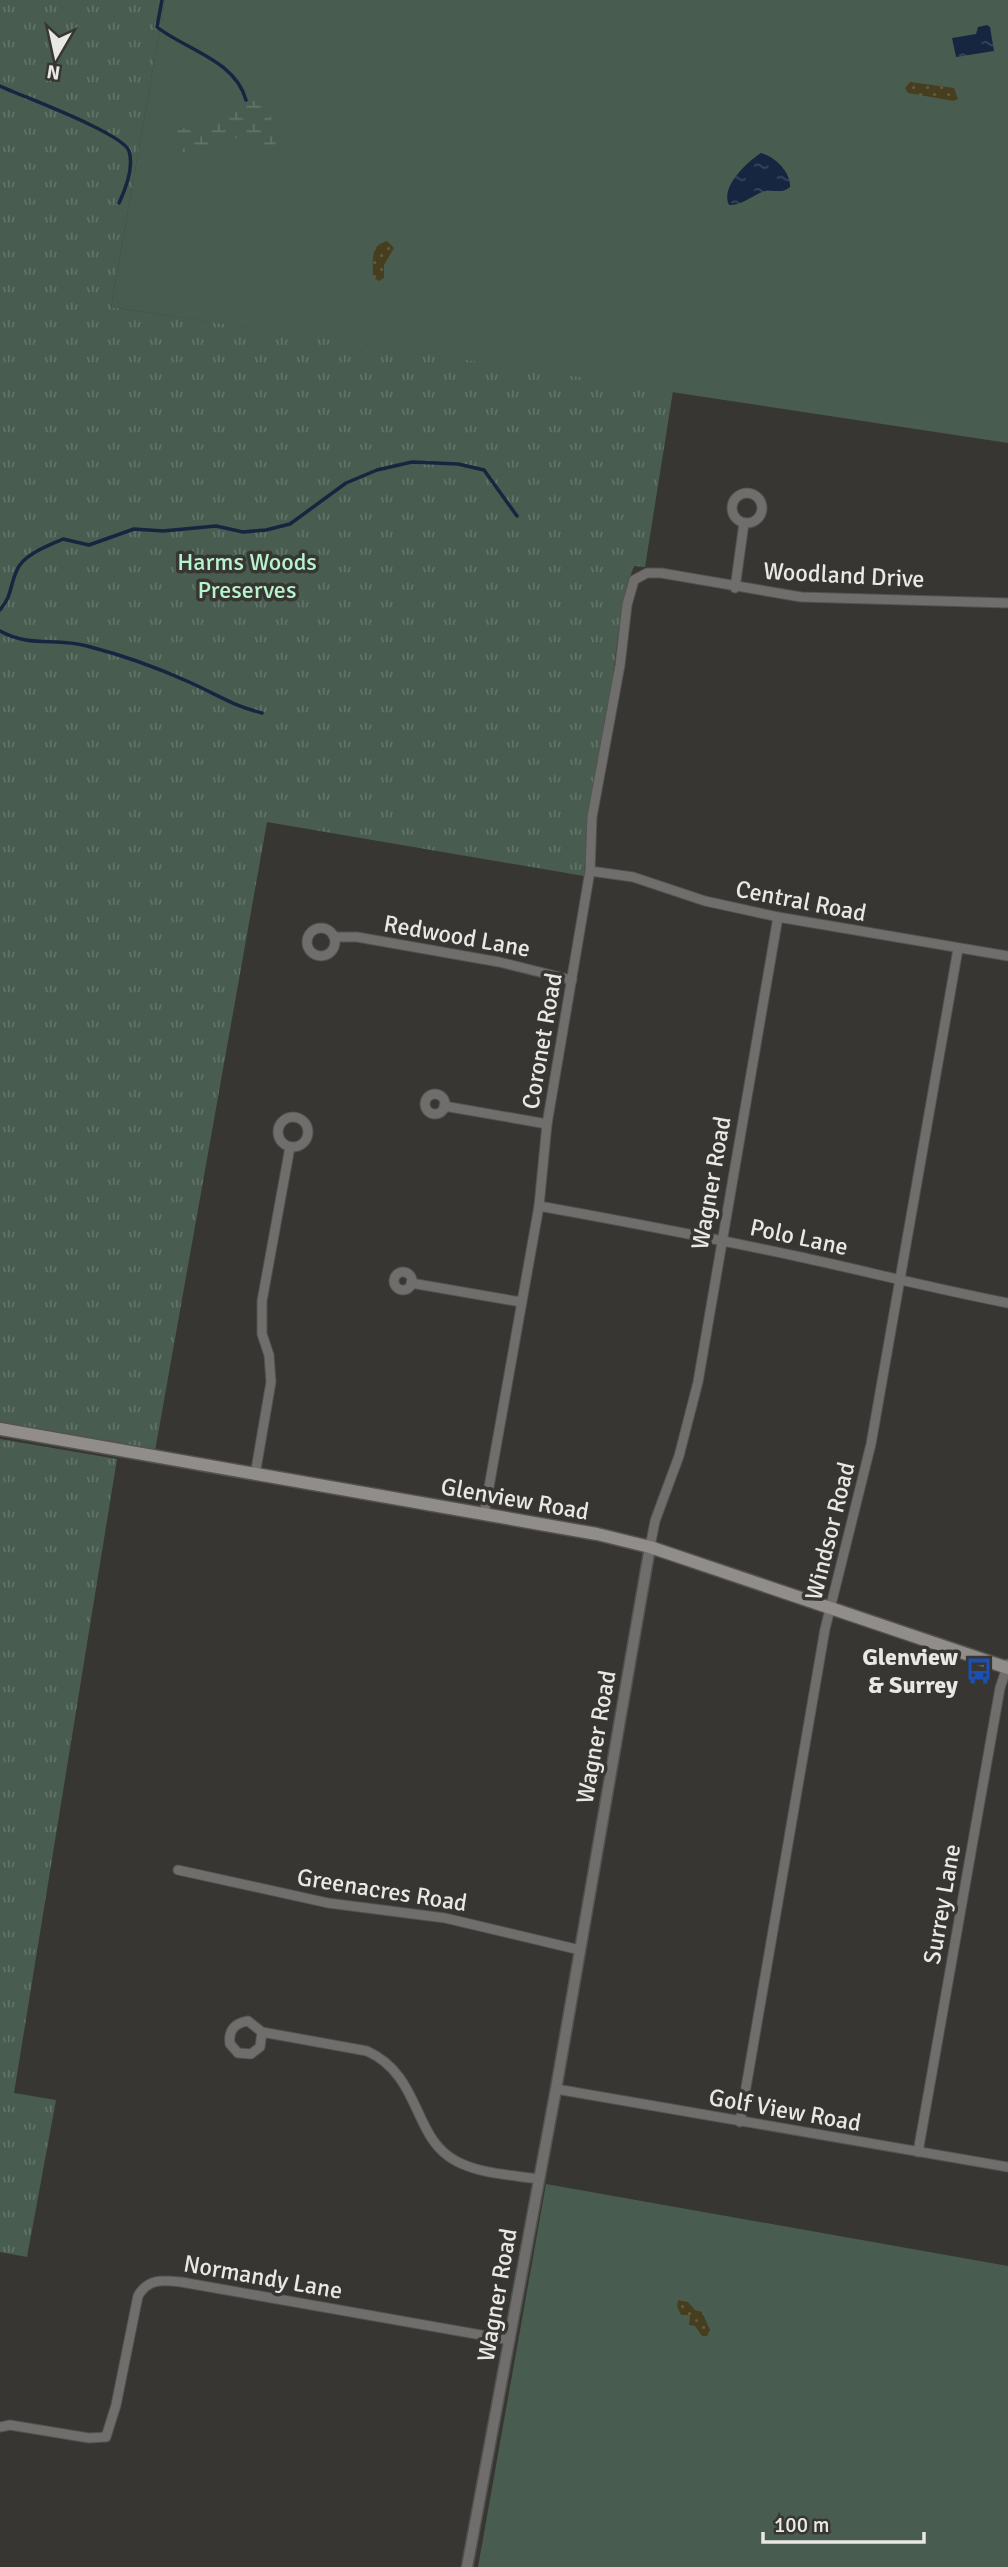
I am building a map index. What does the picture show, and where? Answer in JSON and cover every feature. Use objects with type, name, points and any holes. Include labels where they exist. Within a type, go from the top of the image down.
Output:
[{"type":"main road","name":"Glenview Road","points":[[0,1429],[562,1527],[650,1547],[1008,1667]]},
{"type":"street","points":[[736,588],[744,523]]},
{"type":"street","name":"Woodland Drive","points":[[639,576],[661,573],[736,588],[827,599],[1008,603]]},
{"type":"street","name":"Coronet Road","points":[[484,1515],[539,1206],[547,1124],[590,871],[592,817],[620,665],[628,605],[639,576]]},
{"type":"street","name":"Central Road","points":[[590,871],[633,877],[705,901],[778,917],[1008,957]]},
{"type":"street","name":"Wagner Road","points":[[467,2567],[556,2089],[650,1547],[655,1521],[679,1456],[698,1382],[778,917]]},
{"type":"street","name":"Redwood Lane","points":[[334,937],[357,937],[499,962],[572,980]]},
{"type":"street","name":"Windsor Road","points":[[740,2122],[831,1607],[866,1471],[958,949]]},
{"type":"street","points":[[444,1106],[547,1124]]},
{"type":"street","points":[[256,1475],[271,1382],[261,1312],[290,1147]]},
{"type":"street","name":"Polo Lane","points":[[539,1206],[722,1240],[1008,1303]]},
{"type":"street","points":[[411,1283],[521,1302]]},
{"type":"street","name":"Surrey Lane","points":[[918,2152],[1000,1688],[1008,1667]]},
{"type":"street","name":"Greenacres Road","points":[[178,1870],[328,1903],[445,1918],[580,1950]]},
{"type":"street","points":[[262,2032],[367,2051],[381,2057],[402,2078],[435,2142],[454,2160],[483,2170],[539,2179]]},
{"type":"street","name":"Golf View Road","points":[[556,2089],[1008,2167]]},
{"type":"street","name":"Normandy Lane","points":[[0,2427],[10,2425],[89,2438],[106,2437],[116,2405],[138,2295],[148,2284],[156,2281],[193,2284],[510,2340]]},
{"type":"green space","name":"Harms Woods Preserves","points":[[0,0],[165,0],[111,307],[673,391],[645,567],[634,566],[621,614],[584,876],[267,822],[155,1451],[0,1424]]},
{"type":"green space","points":[[165,0],[1008,0],[1008,443],[111,307]]},
{"type":"green space","points":[[246,100],[259,102],[271,117],[277,142],[268,152],[256,144],[238,138],[194,156],[176,149],[173,140],[179,128],[200,130],[222,113]]},
{"type":"green space","points":[[0,1439],[117,1459],[14,2093],[56,2100],[27,2257],[0,2252]]},
{"type":"green space","points":[[546,2184],[1008,2266],[1008,2567],[478,2567]]},
{"type":"sand","points":[[910,82],[954,88],[958,99],[954,101],[908,93],[905,88]]},
{"type":"sand","points":[[387,241],[394,248],[384,265],[384,278],[379,281],[373,277],[373,255],[377,246]]},
{"type":"sand","points":[[678,2300],[688,2302],[695,2310],[702,2312],[710,2330],[707,2336],[702,2336],[695,2326],[689,2325],[690,2315],[681,2315],[677,2306]]},
{"type":"water","points":[[978,27],[990,27],[994,51],[956,57],[952,38],[976,34]]},
{"type":"water","points":[[761,153],[781,166],[788,176],[790,187],[784,191],[762,192],[729,205],[727,198],[731,183],[749,162]]},
{"type":"waterway","points":[[162,0],[157,27],[221,65],[240,86],[246,100]]},
{"type":"waterway","points":[[0,86],[91,125],[123,143],[129,151],[131,164],[119,203]]},
{"type":"waterway","points":[[0,610],[20,564],[37,551],[63,539],[89,545],[134,529],[163,531],[216,526],[243,532],[266,530],[290,524],[346,483],[377,470],[412,462],[458,464],[484,470],[517,516]]},
{"type":"waterway","points":[[0,631],[22,639],[75,643],[113,653],[164,671],[232,703],[262,713]]},
{"type":"place","name":"Glenview & Surrey","points":[[979,1671]]}]
